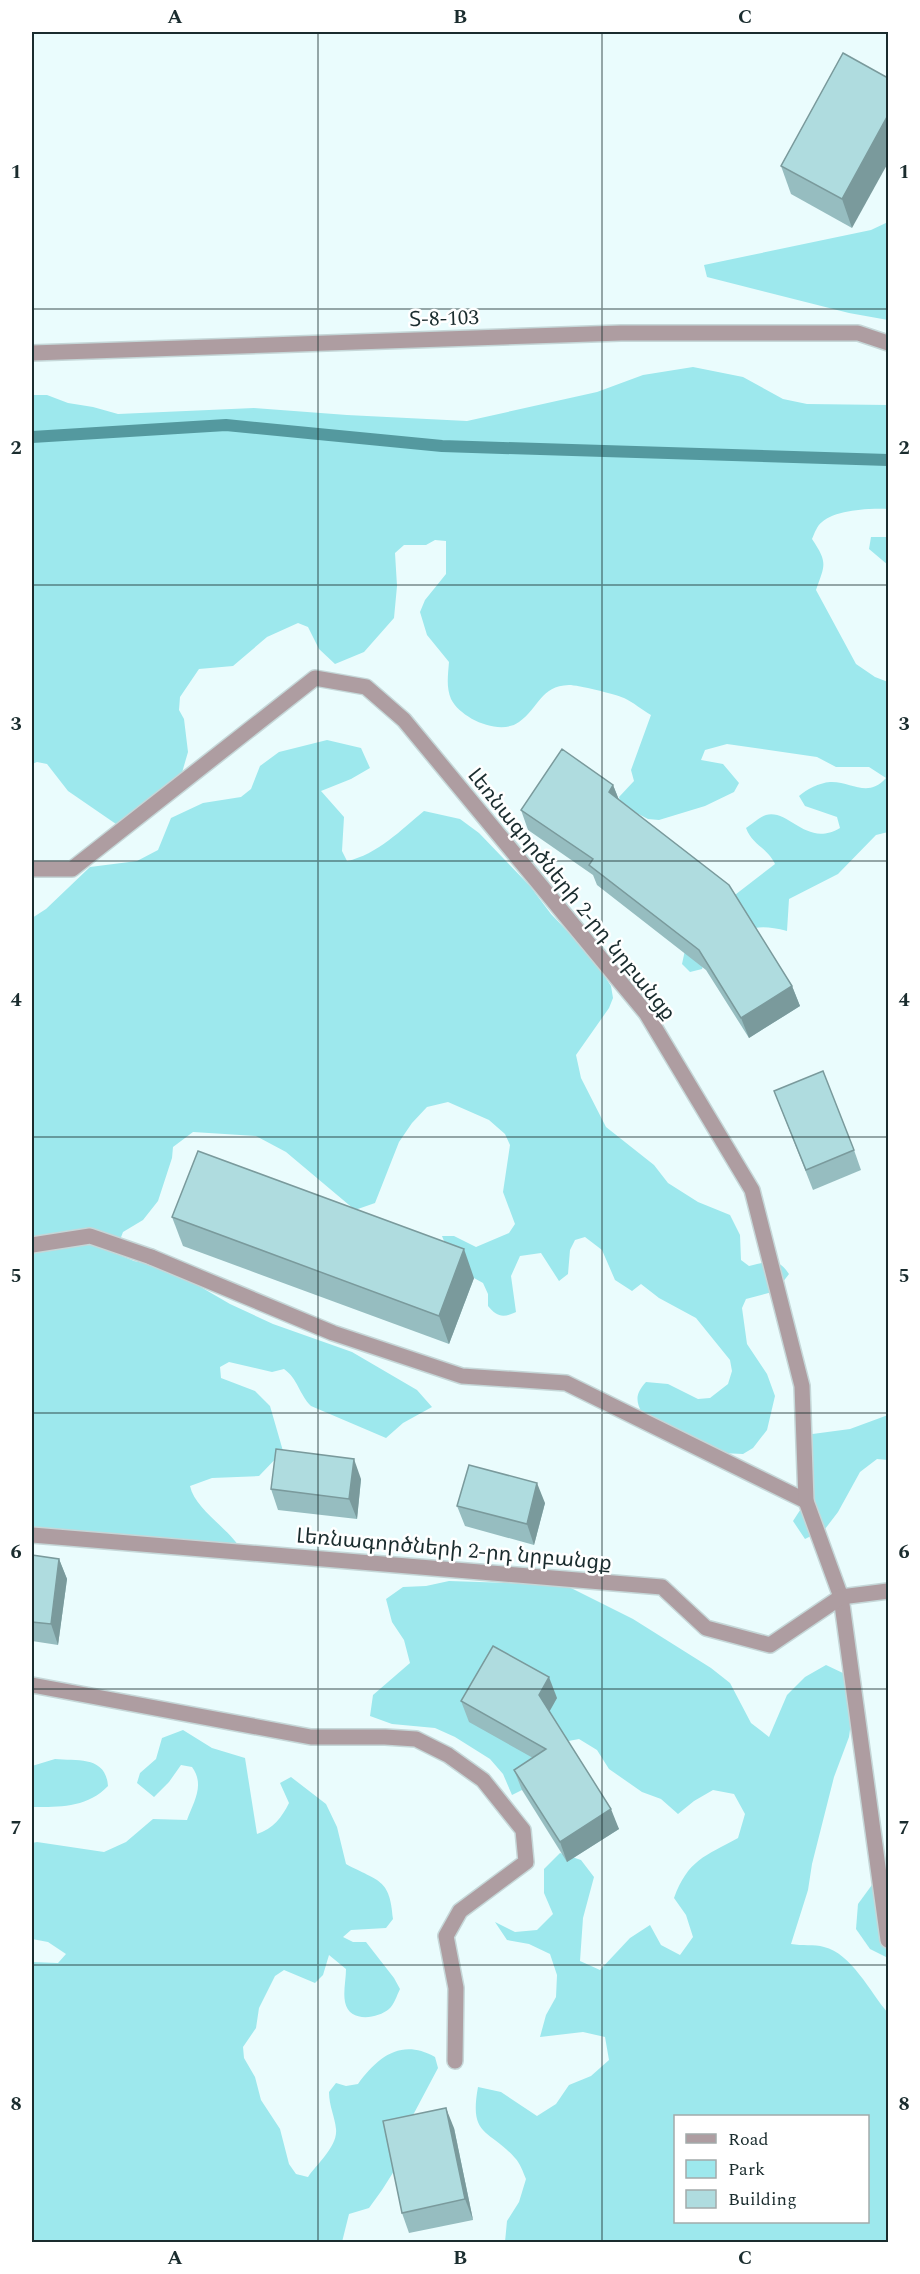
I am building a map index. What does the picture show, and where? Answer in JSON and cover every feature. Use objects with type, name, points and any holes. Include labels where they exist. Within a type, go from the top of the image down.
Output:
[{"type":"street","name":"Տ-8-103","points":[[32,353],[621,333],[858,333],[888,343]]},
{"type":"street","name":"Լեռնագործների 2-րդ նրբանցք","points":[[32,869],[72,869],[315,678],[366,687],[404,720],[646,1013],[752,1190],[802,1386],[806,1502],[841,1597],[888,1940]]},
{"type":"street","points":[[32,1245],[90,1236],[151,1257],[333,1333],[462,1376],[566,1383],[806,1502]]},
{"type":"street","name":"Լեռնագործների 2-րդ նրբանցք","points":[[32,1535],[662,1587],[706,1628],[770,1645],[841,1597],[888,1591]]},
{"type":"street","points":[[32,1685],[310,1737],[416,1739],[448,1755],[483,1780],[523,1830],[526,1862],[460,1911],[446,1936],[456,1988],[455,2061]]},
{"type":"green space","points":[[888,222],[888,320],[849,313],[707,277],[704,265],[871,230]]},
{"type":"green space","points":[[693,367],[743,377],[783,399],[807,404],[888,405],[888,509],[844,512],[835,515],[820,524],[812,539],[823,559],[816,590],[856,664],[875,677],[888,682],[888,832],[876,835],[838,874],[789,899],[787,931],[759,927],[749,929],[732,939],[702,969],[690,972],[682,964],[687,941],[718,908],[775,864],[772,858],[752,839],[746,828],[763,816],[775,815],[808,831],[817,834],[828,833],[840,828],[837,817],[805,806],[799,796],[813,787],[830,782],[866,788],[879,784],[886,778],[869,767],[836,767],[817,757],[727,744],[705,750],[701,760],[723,764],[739,783],[734,792],[705,806],[659,820],[648,819],[621,805],[619,797],[634,781],[631,770],[651,715],[631,702],[619,696],[588,688],[559,686],[546,693],[519,722],[502,727],[472,719],[463,713],[451,699],[448,685],[449,662],[427,635],[420,612],[425,600],[446,574],[446,541],[435,540],[426,545],[404,545],[395,553],[397,586],[394,618],[364,652],[335,664],[319,649],[308,627],[298,623],[267,637],[233,666],[199,669],[180,697],[179,710],[184,719],[188,752],[179,783],[139,823],[116,824],[68,791],[47,764],[37,762],[32,764],[32,395],[47,395],[68,403],[118,414],[254,408],[467,421],[597,392],[643,375]]},
{"type":"green space","points":[[871,537],[888,537],[888,565],[869,549]]},
{"type":"green space","points":[[327,740],[361,748],[370,768],[351,779],[321,791],[344,817],[342,851],[347,861],[379,847],[424,811],[460,819],[479,833],[530,886],[551,914],[592,957],[611,986],[613,998],[609,1008],[576,1055],[581,1078],[606,1127],[654,1165],[668,1183],[698,1202],[730,1215],[740,1235],[741,1260],[749,1266],[767,1262],[776,1263],[785,1268],[789,1274],[776,1291],[746,1299],[742,1308],[747,1344],[767,1374],[775,1396],[767,1430],[753,1448],[743,1454],[721,1453],[642,1413],[638,1397],[646,1382],[668,1384],[698,1399],[710,1398],[728,1384],[732,1371],[730,1360],[696,1318],[659,1298],[641,1284],[632,1291],[615,1280],[602,1250],[585,1237],[575,1240],[570,1250],[568,1274],[559,1281],[541,1253],[520,1256],[511,1276],[516,1312],[500,1315],[491,1310],[483,1283],[474,1278],[446,1246],[442,1236],[454,1236],[476,1247],[509,1233],[515,1224],[503,1192],[510,1145],[505,1134],[489,1120],[448,1102],[427,1107],[399,1142],[375,1203],[355,1210],[286,1152],[256,1136],[193,1132],[173,1147],[172,1158],[158,1201],[143,1220],[123,1232],[115,1253],[134,1261],[168,1268],[230,1304],[273,1324],[352,1352],[417,1390],[432,1407],[403,1423],[386,1438],[311,1406],[284,1369],[272,1372],[229,1362],[220,1367],[221,1378],[255,1391],[270,1406],[283,1451],[259,1476],[212,1478],[190,1486],[198,1502],[240,1548],[81,1542],[39,1528],[32,1529],[32,918],[46,909],[90,867],[137,861],[158,850],[171,818],[203,803],[241,797],[251,789],[260,766],[279,752]]},
{"type":"green space","points":[[888,1415],[888,1460],[877,1459],[860,1472],[838,1512],[825,1529],[805,1539],[793,1521],[806,1501],[805,1435],[850,1429]]},
{"type":"green space","points":[[449,1581],[565,1585],[633,1619],[711,1668],[730,1683],[751,1723],[769,1737],[787,1695],[805,1677],[826,1665],[845,1674],[855,1693],[849,1737],[834,1777],[812,1864],[808,1890],[791,1944],[824,1947],[843,1957],[859,1974],[888,2013],[888,2242],[505,2242],[507,2221],[519,2202],[526,2179],[517,2160],[479,2124],[476,2115],[478,2087],[501,2092],[537,2116],[556,2104],[569,2085],[591,2076],[609,2060],[605,2037],[583,2032],[540,2037],[546,2015],[556,1997],[557,1975],[550,1954],[529,1944],[507,1940],[495,1922],[515,1932],[537,1930],[553,1914],[544,1893],[544,1869],[560,1853],[581,1860],[594,1877],[583,1918],[580,1961],[600,1970],[630,1938],[650,1925],[661,1945],[680,1955],[693,1937],[686,1915],[674,1898],[679,1885],[699,1860],[738,1838],[745,1814],[734,1794],[713,1790],[678,1814],[661,1799],[642,1792],[609,1769],[597,1750],[579,1739],[558,1743],[539,1752],[522,1790],[512,1795],[503,1774],[490,1759],[455,1737],[435,1728],[392,1724],[370,1716],[373,1695],[410,1663],[404,1640],[392,1622],[386,1599],[403,1587],[426,1586]]},
{"type":"green space","points":[[183,1730],[212,1748],[245,1758],[257,1834],[272,1826],[289,1803],[280,1783],[291,1777],[326,1804],[337,1827],[346,1864],[381,1883],[389,1896],[393,1919],[386,1928],[351,1930],[343,1937],[353,1942],[366,1942],[394,1978],[400,1989],[391,2007],[371,2017],[352,2013],[344,1998],[346,1969],[329,1955],[323,1975],[315,1983],[284,1970],[275,1976],[259,2008],[256,2028],[243,2047],[244,2058],[255,2077],[261,2100],[280,2129],[289,2164],[296,2174],[308,2177],[334,2142],[336,2129],[329,2092],[336,2083],[346,2086],[358,2084],[382,2059],[401,2050],[411,2049],[435,2057],[438,2068],[412,2117],[401,2160],[369,2208],[349,2214],[342,2242],[32,2242],[32,1962],[58,1963],[66,1954],[48,1942],[32,1939],[32,1843],[104,1852],[126,1842],[153,1819],[187,1820],[198,1787],[198,1780],[192,1767],[181,1765],[154,1797],[137,1783],[140,1773],[156,1759],[162,1738]]},
{"type":"green space","points":[[55,1759],[89,1762],[96,1765],[106,1776],[108,1786],[91,1799],[72,1805],[32,1807],[32,1766]]},
{"type":"green space","points":[[888,1863],[888,1958],[870,1949],[856,1929],[858,1904]]},
{"type":"building","points":[[843,53],[888,78],[888,115],[842,199],[781,166]]},
{"type":"building","points":[[562,749],[613,785],[609,792],[729,885],[792,986],[741,1018],[699,950],[589,865],[593,859],[521,810]]},
{"type":"building","points":[[823,1071],[854,1150],[806,1170],[774,1091]]},
{"type":"building","points":[[198,1151],[464,1249],[439,1316],[172,1217]]},
{"type":"building","points":[[276,1449],[354,1459],[349,1499],[271,1489]]},
{"type":"building","points":[[469,1465],[537,1483],[527,1524],[457,1506]]},
{"type":"building","points":[[32,1555],[59,1559],[51,1624],[32,1622]]},
{"type":"building","points":[[493,1646],[549,1677],[539,1695],[611,1809],[560,1842],[514,1770],[546,1749],[461,1701]]},
{"type":"building","points":[[446,2108],[465,2199],[402,2213],[383,2121]]},
{"type":"waterway","points":[[32,437],[226,425],[442,446],[888,460]]}]
